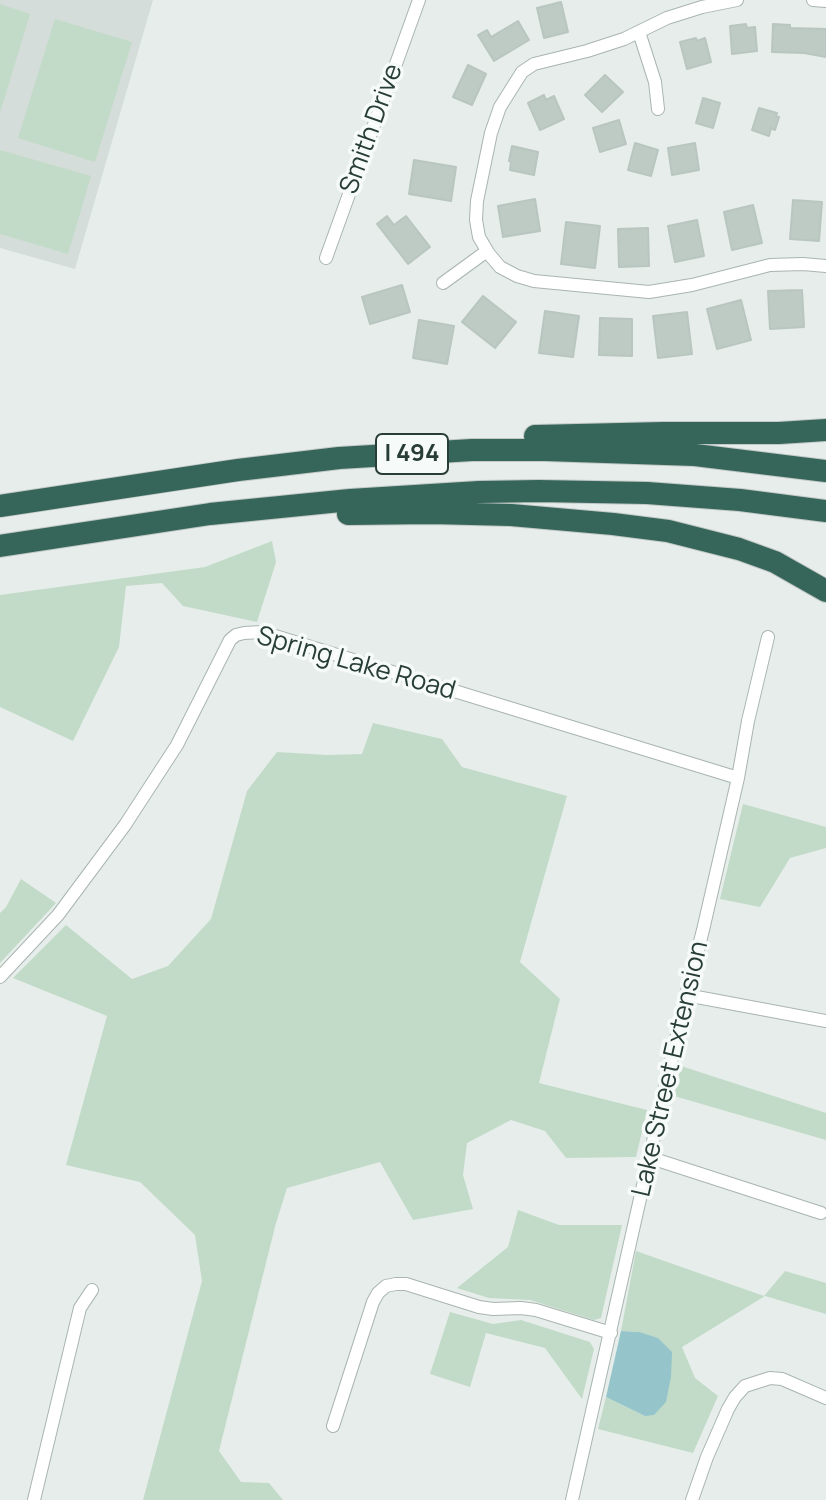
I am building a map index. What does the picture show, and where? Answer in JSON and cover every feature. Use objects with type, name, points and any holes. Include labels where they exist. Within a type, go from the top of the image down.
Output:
[{"type":"highway","points":[[392,454],[472,441],[578,434],[826,430]]},
{"type":"highway","name":"I 494","points":[[0,506],[238,470],[392,454],[503,450],[659,453],[826,471]]},
{"type":"highway","name":"I 494","points":[[0,546],[210,514],[389,497],[539,491],[675,495],[826,511]]},
{"type":"highway","points":[[308,505],[344,514],[511,515],[668,531],[775,562],[826,591]]},
{"type":"street","name":"Smith Drive","points":[[326,258],[419,0]]},
{"type":"street","points":[[737,0],[667,18],[639,32],[587,51],[534,64],[522,72],[500,107],[491,133],[477,201],[479,237],[500,267],[517,276],[534,281],[649,292],[692,285],[770,265],[826,266]]},
{"type":"street","points":[[813,0],[826,1]]},
{"type":"street","points":[[639,32],[655,82],[658,109]]},
{"type":"street","points":[[443,283],[487,251]]},
{"type":"street","name":"Spring Lake Road","points":[[0,977],[58,915],[125,825],[177,745],[230,640],[236,635],[262,632],[738,778]]},
{"type":"street","name":"Lake Street Extension","points":[[572,1500],[768,637]]},
{"type":"street","points":[[686,995],[826,1021]]},
{"type":"street","points":[[651,1158],[821,1213]]},
{"type":"street","points":[[333,1426],[373,1302],[386,1286],[406,1284],[479,1307],[536,1310],[611,1333]]},
{"type":"street","points":[[34,1500],[80,1308],[92,1290]]},
{"type":"street","points":[[692,1500],[728,1409],[745,1386],[770,1378],[782,1379],[826,1398]]},
{"type":"shaded area","points":[[0,0],[153,0],[75,269],[0,248]]},
{"type":"green space","points":[[0,4],[30,14],[0,113]]},
{"type":"green space","points":[[55,19],[132,42],[95,162],[18,138]]},
{"type":"green space","points":[[0,150],[91,176],[68,254],[0,234]]},
{"type":"green space","points":[[272,541],[276,562],[257,622],[183,606],[162,583],[126,586],[119,647],[73,741],[0,707],[0,595],[205,567]]},
{"type":"green space","points":[[373,723],[442,739],[462,767],[567,796],[520,962],[560,999],[539,1083],[647,1110],[636,1157],[566,1158],[545,1131],[511,1120],[467,1143],[463,1175],[473,1209],[413,1220],[380,1162],[287,1188],[219,1451],[241,1482],[269,1483],[283,1500],[143,1500],[202,1281],[195,1235],[140,1182],[66,1165],[107,1016],[13,978],[66,925],[132,979],[168,966],[211,919],[247,791],[277,752],[362,754]]},
{"type":"green space","points":[[743,804],[826,827],[826,848],[790,858],[760,907],[720,899]]},
{"type":"green space","points":[[21,879],[56,903],[0,963],[0,913]]},
{"type":"green space","points":[[681,1066],[826,1113],[826,1140],[674,1096]]},
{"type":"green space","points":[[518,1210],[559,1225],[622,1225],[601,1318],[594,1320],[530,1300],[489,1298],[457,1288],[508,1247]]},
{"type":"green space","points":[[636,1251],[764,1296],[785,1271],[826,1283],[826,1314],[765,1296],[682,1347],[695,1378],[718,1396],[693,1453],[598,1429],[606,1397],[645,1416],[639,1332],[621,1331]]},
{"type":"green space","points":[[450,1312],[493,1324],[521,1320],[590,1342],[594,1349],[582,1399],[545,1348],[486,1333],[470,1387],[430,1374]]},
{"type":"water","points":[[621,1331],[658,1338],[672,1352],[666,1402],[654,1415],[645,1416],[606,1397]]},
{"type":"building","points":[[561,2],[568,32],[544,38],[537,8]]},
{"type":"building","points":[[518,21],[529,40],[494,61],[478,35],[487,30],[491,37]]},
{"type":"building","points":[[746,24],[747,28],[755,27],[757,51],[732,54],[730,26]]},
{"type":"building","points":[[773,24],[826,29],[826,57],[772,52]]},
{"type":"building","points":[[696,38],[697,41],[705,38],[711,62],[687,69],[680,42]]},
{"type":"building","points":[[468,65],[486,74],[472,105],[453,97]]},
{"type":"building","points":[[605,75],[623,92],[602,112],[585,95]]},
{"type":"building","points":[[544,95],[546,100],[554,96],[564,119],[540,130],[528,103]]},
{"type":"building","points":[[703,98],[720,103],[713,128],[696,123]]},
{"type":"building","points":[[759,108],[777,113],[779,117],[775,130],[771,128],[769,136],[752,130]]},
{"type":"building","points":[[619,120],[626,144],[600,152],[593,128]]},
{"type":"building","points":[[635,143],[658,150],[651,176],[628,170]]},
{"type":"building","points":[[695,143],[699,170],[672,175],[668,148]]},
{"type":"building","points":[[512,146],[538,152],[534,175],[510,170]]},
{"type":"building","points":[[414,160],[456,167],[451,201],[409,194]]},
{"type":"building","points":[[535,199],[540,231],[503,237],[498,206]]},
{"type":"building","points":[[793,200],[822,202],[819,241],[790,239]]},
{"type":"building","points":[[753,205],[762,243],[732,250],[724,212]]},
{"type":"building","points":[[387,216],[394,225],[406,216],[430,247],[408,264],[377,224]]},
{"type":"building","points":[[697,220],[704,256],[675,262],[668,226]]},
{"type":"building","points":[[566,222],[600,226],[595,268],[561,264]]},
{"type":"building","points":[[648,228],[649,266],[619,267],[618,229]]},
{"type":"building","points":[[402,285],[410,312],[370,324],[362,297]]},
{"type":"building","points":[[802,290],[804,327],[770,329],[768,291]]},
{"type":"building","points":[[483,296],[516,322],[495,348],[462,322]]},
{"type":"building","points":[[741,300],[751,340],[717,349],[707,309]]},
{"type":"building","points":[[545,311],[579,316],[573,357],[539,353]]},
{"type":"building","points":[[687,312],[692,354],[658,358],[653,316]]},
{"type":"building","points":[[600,318],[632,319],[632,356],[599,355]]},
{"type":"building","points":[[419,320],[454,326],[447,364],[413,358]]}]
